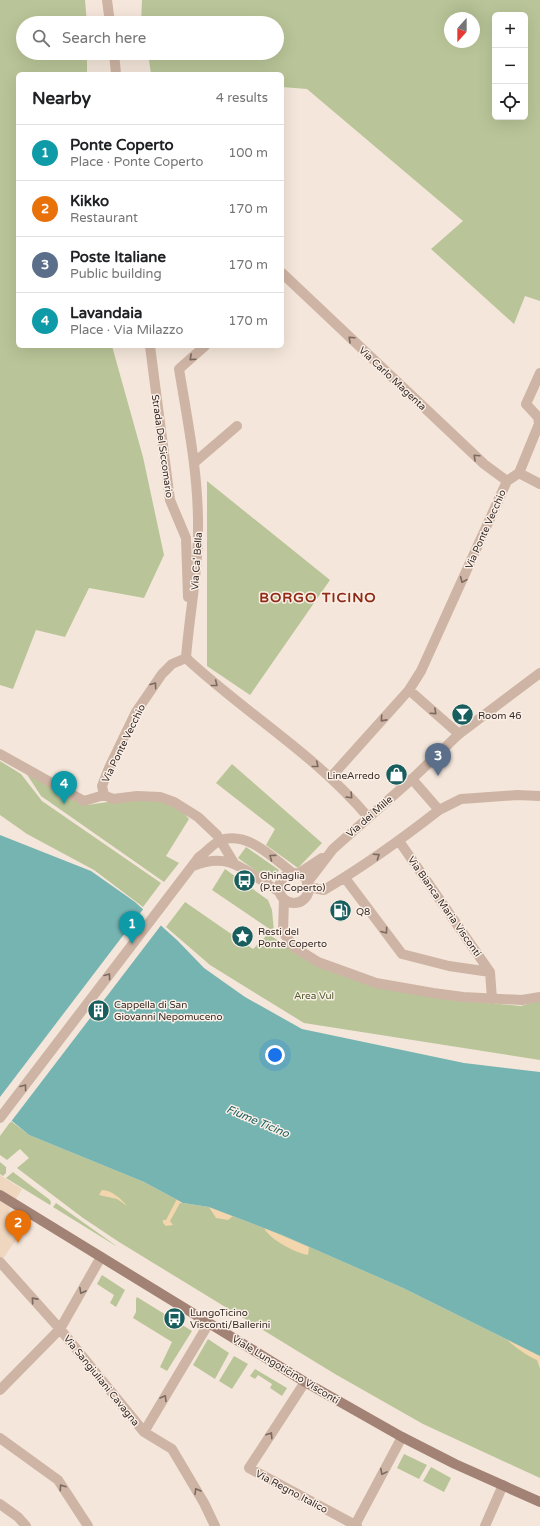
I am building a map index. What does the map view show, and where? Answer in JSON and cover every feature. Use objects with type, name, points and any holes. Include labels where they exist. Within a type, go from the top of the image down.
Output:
[{"type":"main road","name":"Viale Lungoticino Visconti","points":[[0,1195],[305,1382],[402,1437],[540,1502]]},
{"type":"street","points":[[107,0],[109,16]]},
{"type":"street","points":[[115,60],[116,72]]},
{"type":"street","name":"Via Carlo Magenta","points":[[284,275],[484,464],[507,480]]},
{"type":"street","name":"Strada Del Siccomario","points":[[150,348],[170,500],[186,538],[189,615]]},
{"type":"street","name":"Via Ca' Bella","points":[[186,658],[189,615],[196,578],[198,532],[195,462],[179,369],[203,348]]},
{"type":"street","points":[[540,373],[526,404],[538,417],[539,424],[519,472],[540,484]]},
{"type":"street","points":[[195,462],[237,426]]},
{"type":"street","name":"Via Ponte Vecchio","points":[[331,777],[409,690],[438,635],[507,480],[519,472]]},
{"type":"street","points":[[186,658],[206,677],[331,777],[368,817]]},
{"type":"street","name":"Via Ponte Vecchio","points":[[104,795],[102,786],[136,712],[162,674],[172,664],[186,658]]},
{"type":"street","name":"Via dei Mille","points":[[296,874],[329,854],[459,734],[540,673]]},
{"type":"street","points":[[409,690],[459,734]]},
{"type":"street","points":[[0,754],[84,801],[104,795],[113,798],[136,796],[160,797],[174,802],[198,817],[221,840],[226,853],[234,863],[296,903]]},
{"type":"street","points":[[412,779],[440,810]]},
{"type":"street","points":[[308,885],[324,890],[345,878],[399,841],[440,810],[461,799],[517,795],[540,796]]},
{"type":"street","points":[[204,862],[218,849],[221,840]]},
{"type":"street","points":[[0,1118],[190,868],[199,857],[221,840],[248,841],[296,874],[305,878],[308,885],[306,896],[300,902],[296,903],[283,932]]},
{"type":"street","name":"Via Bianca Maria Visconti","points":[[399,841],[490,972]]},
{"type":"street","name":"Via dei Mille","points":[[308,885],[329,854]]},
{"type":"street","points":[[190,868],[216,859],[234,863]]},
{"type":"street","points":[[296,874],[282,879],[283,932],[294,947],[318,962],[376,983],[433,993],[492,999],[522,1000],[540,997]]},
{"type":"street","points":[[345,878],[402,954],[449,966],[490,972],[492,999]]},
{"type":"street","points":[[0,1390],[60,1329],[101,1257]]},
{"type":"street","name":"Via Sangiuliani Cavagna","points":[[0,1262],[60,1329],[144,1432],[172,1449],[204,1502],[215,1526]]},
{"type":"street","points":[[144,1432],[208,1323]]},
{"type":"street","name":"Via Regno Italico","points":[[305,1382],[248,1468],[356,1525]]},
{"type":"street","points":[[356,1525],[402,1437]]},
{"type":"street","points":[[0,1438],[58,1480],[84,1524]]},
{"type":"street","points":[[485,1526],[503,1485]]},
{"type":"street","points":[[0,1504],[18,1517],[26,1526]]},
{"type":"green space","points":[[0,0],[85,0],[86,16],[16,16],[16,60],[87,60],[87,72],[16,72],[16,348],[113,348],[143,457],[164,555],[144,598],[89,588],[65,637],[36,630],[13,689],[0,685]]},
{"type":"green space","points":[[142,0],[540,0],[540,301],[525,296],[514,324],[431,249],[463,221],[307,89],[284,87],[284,72],[151,72],[149,60],[284,60],[284,16],[141,16]]},
{"type":"green space","points":[[207,481],[330,580],[250,695],[207,666]]},
{"type":"green space","points":[[0,761],[21,774],[42,801],[161,883],[143,907],[94,870],[27,834],[0,815]]},
{"type":"green space","points":[[232,764],[322,843],[298,868],[266,845],[275,829],[216,783]]},
{"type":"green space","points":[[26,773],[87,805],[115,801],[160,800],[179,808],[189,819],[166,856],[179,863],[164,882],[41,796]]},
{"type":"green space","points":[[246,847],[279,870],[271,882],[238,858]]},
{"type":"green space","points":[[225,869],[268,900],[272,910],[274,932],[212,890]]},
{"type":"green space","name":"Area Vul","points":[[185,902],[253,949],[268,934],[318,966],[452,1000],[521,1006],[540,1000],[540,1060],[304,1023],[210,965],[166,927]]},
{"type":"green space","points":[[11,1121],[29,1135],[144,1182],[183,1203],[209,1207],[282,1235],[403,1288],[540,1356],[540,1478],[423,1424],[335,1374],[119,1242],[83,1218],[17,1168],[29,1158],[20,1149],[7,1160],[0,1155],[0,1136]]},
{"type":"green space","points":[[0,1162],[6,1167],[6,1173],[3,1176],[0,1174]]},
{"type":"green space","points":[[13,1172],[50,1200],[50,1205],[6,1178]]},
{"type":"green space","points":[[56,1203],[115,1245],[116,1246],[53,1207]]},
{"type":"green space","points":[[102,1275],[125,1290],[116,1307],[110,1303],[114,1295],[97,1284]]},
{"type":"green space","points":[[137,1297],[192,1331],[167,1371],[160,1367],[172,1342],[133,1318],[136,1312]]},
{"type":"green space","points":[[208,1339],[229,1353],[215,1379],[193,1365]]},
{"type":"green space","points":[[234,1356],[248,1364],[232,1389],[219,1381]]},
{"type":"green space","points":[[255,1369],[287,1388],[282,1396],[270,1388],[272,1384],[258,1375],[255,1379],[250,1376]]},
{"type":"green space","points":[[404,1454],[427,1465],[419,1479],[397,1468]]},
{"type":"green space","points":[[431,1467],[451,1478],[444,1492],[423,1481]]},
{"type":"sand","points":[[102,1190],[113,1193],[127,1206],[117,1199],[99,1195]]},
{"type":"sand","points":[[177,1199],[183,1203],[180,1203],[170,1221],[173,1225],[166,1226],[163,1223],[163,1220],[166,1220]]},
{"type":"sand","points":[[209,1207],[233,1216],[228,1220],[216,1218]]},
{"type":"sand","points":[[264,1228],[309,1247],[308,1255],[297,1252],[277,1241],[267,1233]]},
{"type":"sand","points":[[506,1339],[540,1356],[540,1369],[537,1360],[524,1353]]},
{"type":"shaded area","points":[[0,1175],[22,1189],[8,1212],[21,1219],[24,1228],[0,1263]]},
{"type":"water","name":"Fiume Ticino","points":[[0,835],[91,871],[135,902],[178,941],[204,968],[245,997],[302,1029],[464,1063],[540,1072],[540,1356],[403,1288],[282,1235],[209,1207],[183,1203],[144,1182],[29,1135],[0,1111]]},
{"type":"pier","points":[[144,908],[162,924],[10,1123],[0,1114],[0,1097]]},
{"type":"place","name":"Room 46","points":[[462,715]]},
{"type":"place","name":"LineArredo","points":[[396,775]]},
{"type":"place","name":"Poste Italiane","points":[[438,776]]},
{"type":"place","name":"Lavandaia","points":[[64,804]]},
{"type":"place","name":"Ghinaglia (P.te Coperto)","points":[[244,881]]},
{"type":"place","name":"Q8","points":[[340,911]]},
{"type":"place","name":"Resti del Ponte Coperto","points":[[242,937]]},
{"type":"place","name":"Ponte Coperto","points":[[132,944]]},
{"type":"place","name":"Cappella di San Giovanni Nepomuceno","points":[[98,1010]]},
{"type":"place","name":"Kikko","points":[[18,1243]]},
{"type":"place","name":"LungoTicino Visconti/Ballerini","points":[[175,1318]]},
{"type":"district","name":"BORGO TICINO","points":[[318,597]]}]
